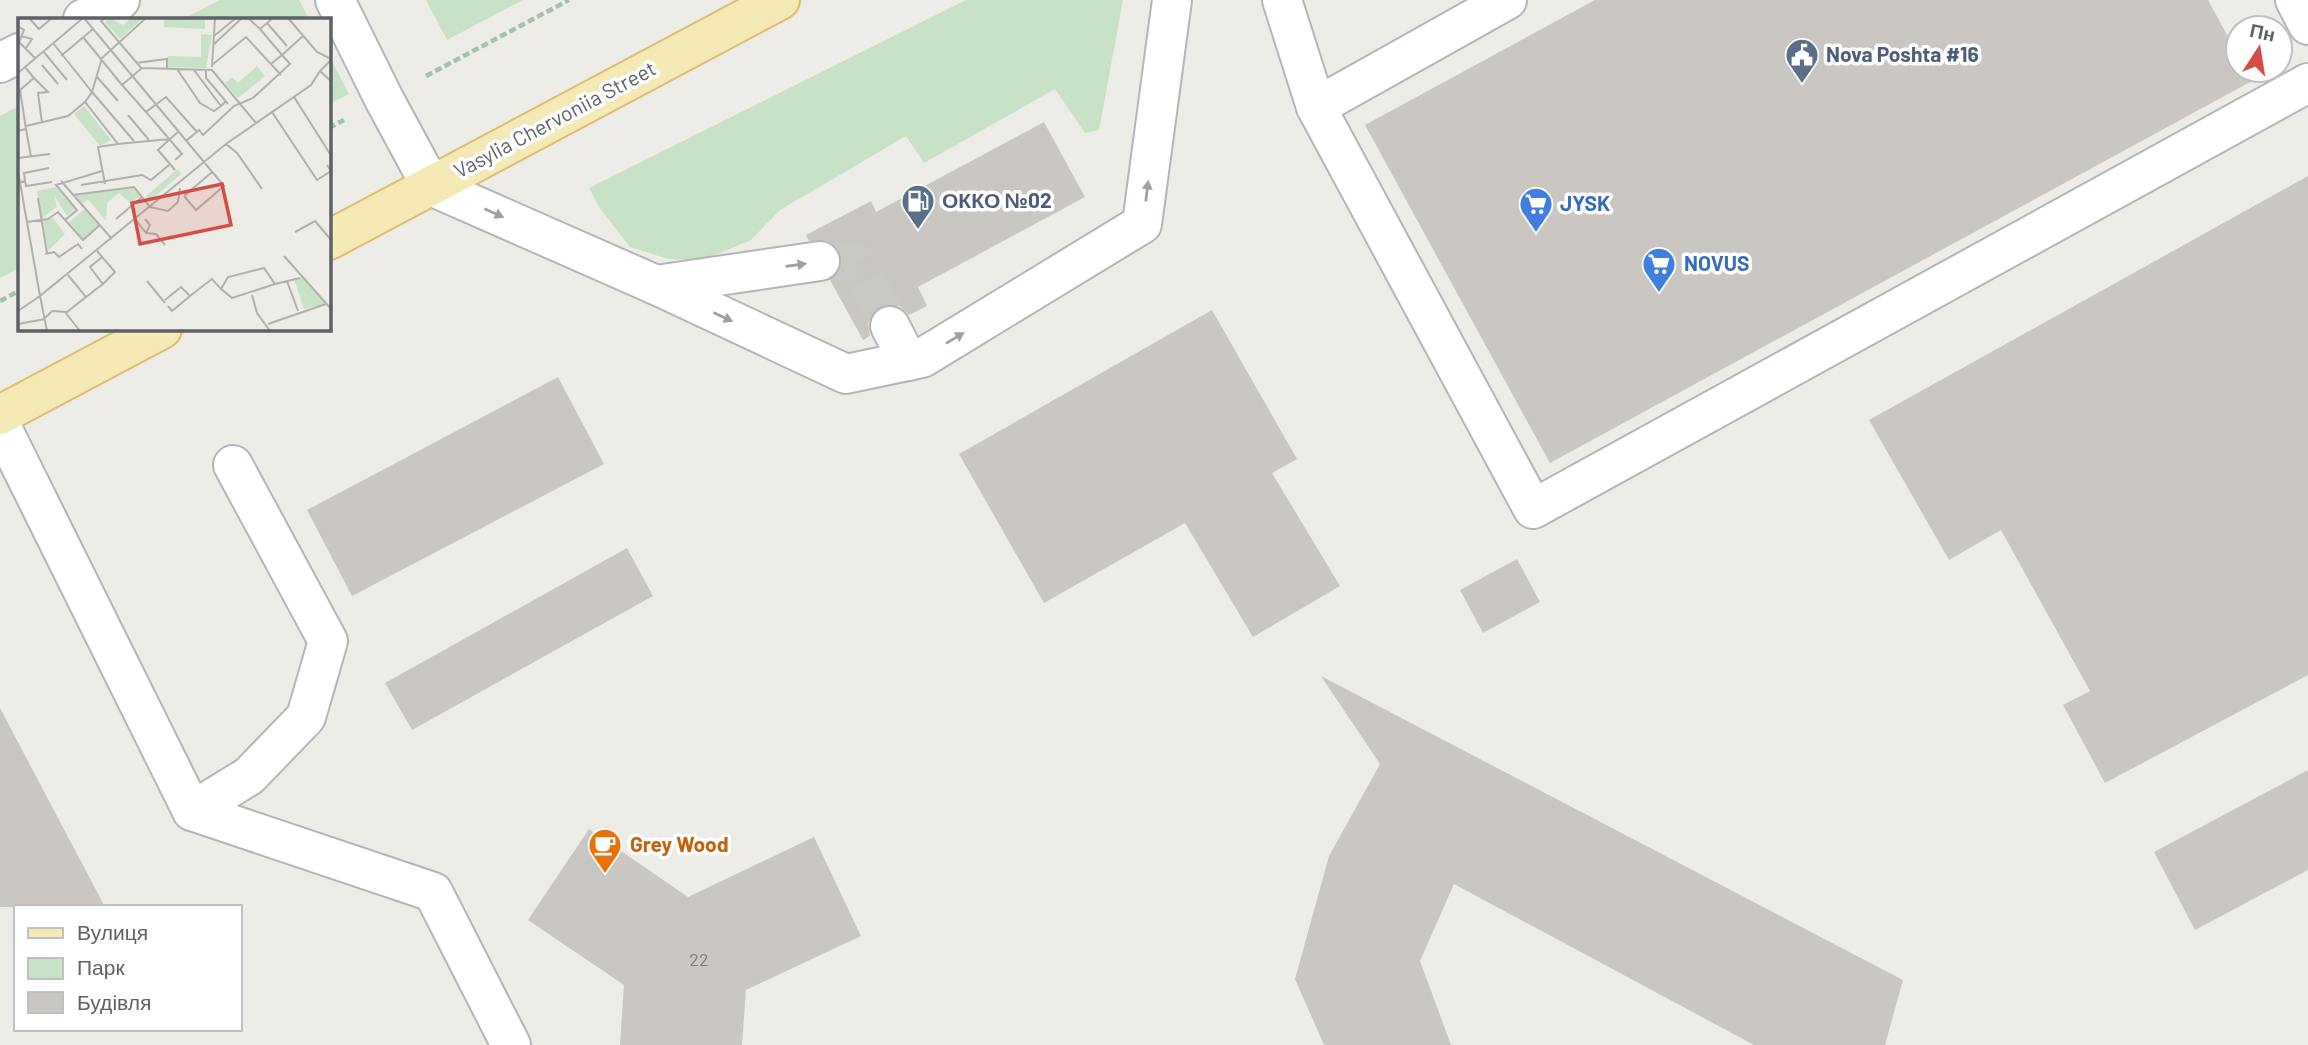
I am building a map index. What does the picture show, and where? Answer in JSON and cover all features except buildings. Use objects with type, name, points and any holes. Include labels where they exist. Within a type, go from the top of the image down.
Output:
[{"type":"main road","name":"Vasylia Chervoniia Street","points":[[331,239],[780,0]]},
{"type":"main road","points":[[0,415],[158,331]]},
{"type":"lane","points":[[85,18],[120,0]]},
{"type":"lane","points":[[335,0],[431,186],[656,285],[846,374],[922,358],[1142,225],[1172,0]]},
{"type":"lane","points":[[1282,0],[1316,107],[1533,509],[2308,83]]},
{"type":"lane","points":[[1316,107],[1507,0]]},
{"type":"lane","points":[[2295,0],[2308,24]]},
{"type":"lane","points":[[0,63],[18,54]]},
{"type":"lane","points":[[656,285],[820,261]]},
{"type":"lane","points":[[890,326],[908,361]]},
{"type":"lane","points":[[0,424],[192,811],[433,892],[511,1045]]},
{"type":"lane","points":[[192,811],[249,776],[306,717],[328,641],[233,465]]},
{"type":"path","points":[[331,127],[569,0]]},
{"type":"path","points":[[0,301],[18,292]]},
{"type":"green space","points":[[220,0],[299,0],[308,18],[185,18]]},
{"type":"green space","points":[[426,0],[523,0],[447,40]]},
{"type":"green space","points":[[966,0],[1123,0],[1099,130],[1085,133],[1055,89],[924,163],[906,136],[780,210],[751,240],[703,260],[668,259],[630,247],[599,207],[589,188]]},
{"type":"green space","points":[[331,60],[349,94],[331,103]]},
{"type":"green space","points":[[18,107],[18,269],[0,278],[0,116]]},
{"type":"tunnel","points":[[820,261],[857,262],[890,326]]},
{"type":"place","name":"Nova Poshta #16","points":[[1802,85]]},
{"type":"place","name":"ОККО №02","points":[[918,231]]},
{"type":"place","name":"JYSK","points":[[1536,234]]},
{"type":"place","name":"NOVUS","points":[[1659,294]]},
{"type":"place","name":"Grey Wood","points":[[605,875]]}]
